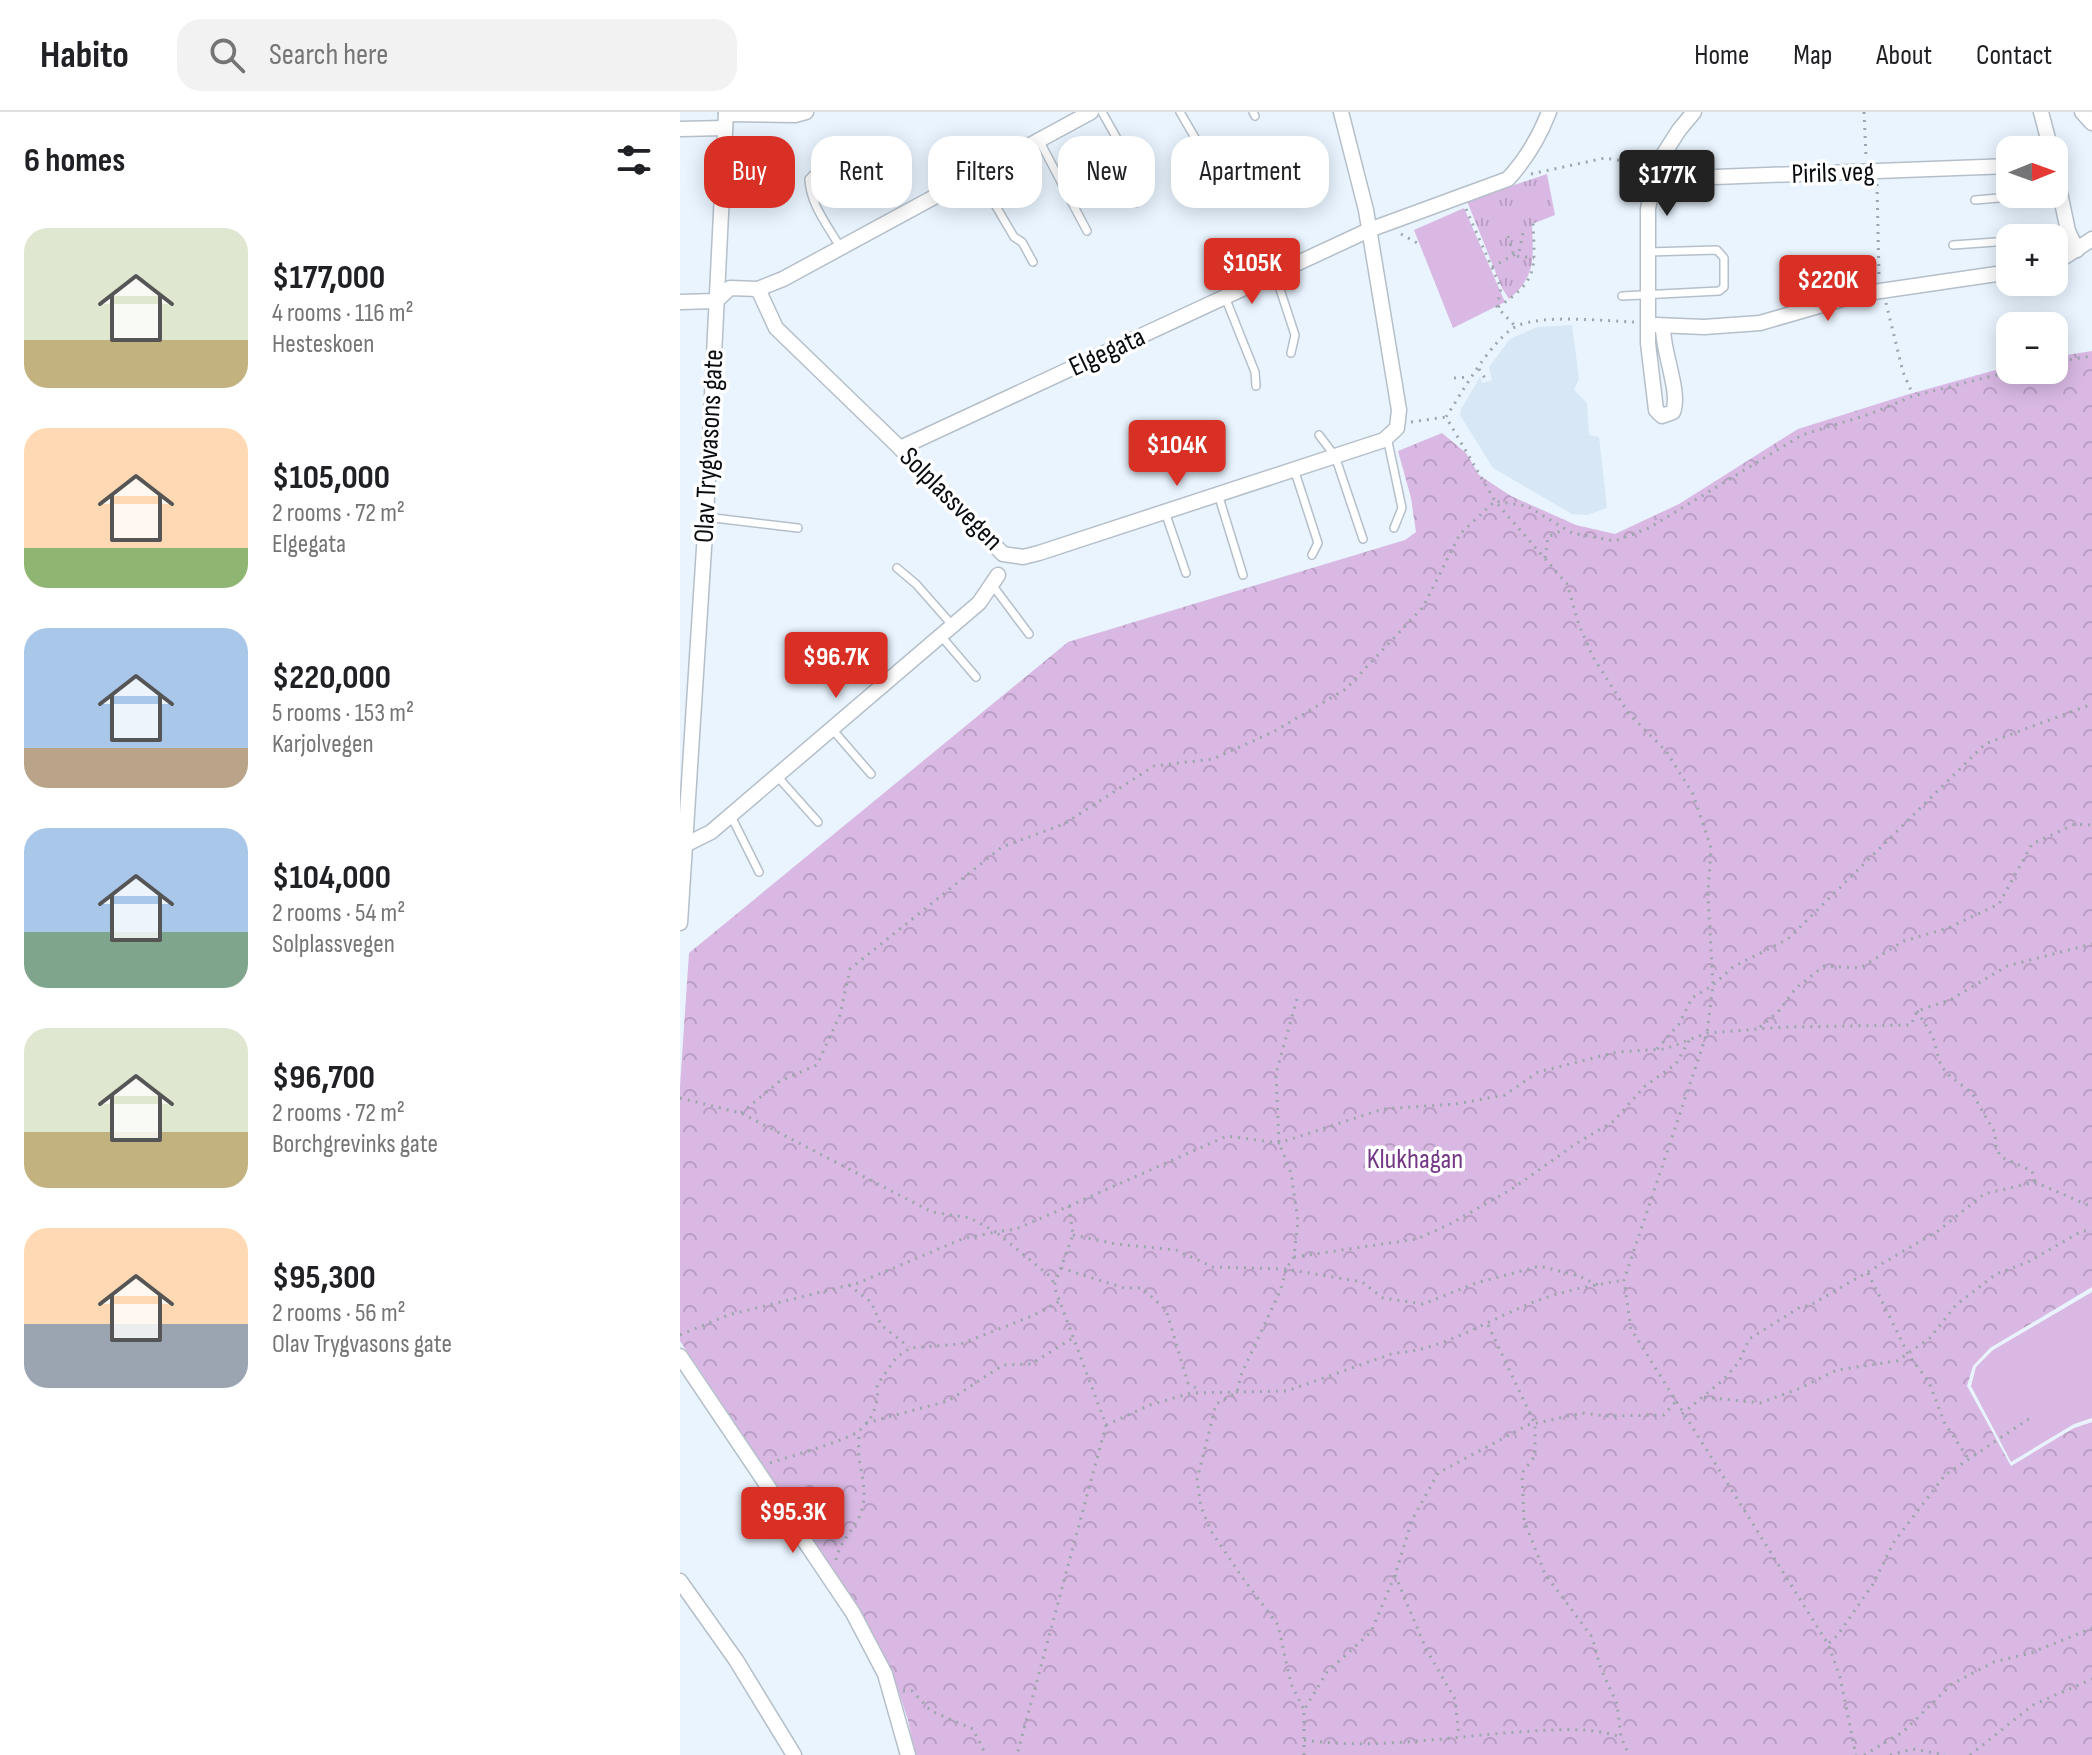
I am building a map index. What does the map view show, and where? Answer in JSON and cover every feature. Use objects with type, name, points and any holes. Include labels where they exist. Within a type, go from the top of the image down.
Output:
[{"type":"street","points":[[680,129],[725,118],[806,112]]},
{"type":"street","points":[[1042,138],[1072,116],[1091,112]]},
{"type":"street","points":[[1341,112],[1355,162],[1402,388],[1399,422],[1387,437]]},
{"type":"street","points":[[1508,179],[1539,138],[1549,112]]},
{"type":"street","points":[[1655,325],[1653,393],[1656,410],[1662,416],[1673,412],[1676,403],[1648,296],[1648,209],[1659,161],[1694,112]]},
{"type":"street","points":[[2041,112],[2047,136]]},
{"type":"street","points":[[2082,112],[2092,123]]},
{"type":"street","name":"Olav Trygvasons gate","points":[[680,923],[706,517],[725,118]]},
{"type":"street","name":"Pirils veg","points":[[1659,161],[1702,177],[1996,167]]},
{"type":"street","name":"Elgegata","points":[[900,448],[1369,230],[1508,179]]},
{"type":"street","points":[[680,302],[716,301],[730,288],[758,289],[783,279],[928,200]]},
{"type":"street","points":[[2068,231],[2077,250]]},
{"type":"street","points":[[2068,255],[2092,239]]},
{"type":"street","points":[[1655,325],[1760,323],[1881,290],[1996,274]]},
{"type":"street","name":"Solplassvegen","points":[[758,289],[776,328],[900,448],[1003,554],[1023,557],[1039,553],[1387,437]]},
{"type":"street","points":[[683,844],[711,832],[731,816],[979,603],[996,580]]},
{"type":"street","points":[[680,1356],[853,1613],[885,1674],[908,1755]]},
{"type":"street","points":[[680,1581],[736,1660],[794,1755]]},
{"type":"lane","points":[[1102,112],[1115,136]]},
{"type":"lane","points":[[1180,112],[1194,136]]},
{"type":"lane","points":[[1042,146],[1087,231]]},
{"type":"lane","points":[[1975,200],[1996,198]]},
{"type":"lane","points":[[817,208],[840,247]]},
{"type":"lane","points":[[997,208],[1033,262]]},
{"type":"lane","points":[[1953,245],[1996,242]]},
{"type":"lane","points":[[1622,296],[1719,291],[1725,283],[1724,258],[1717,250],[1648,252]]},
{"type":"lane","points":[[1275,274],[1295,335],[1291,353]]},
{"type":"lane","points":[[1225,297],[1255,372],[1256,386]]},
{"type":"lane","points":[[1319,435],[1335,456],[1363,539]]},
{"type":"lane","points":[[1387,437],[1402,508],[1394,528]]},
{"type":"lane","points":[[1294,469],[1318,543],[1312,555]]},
{"type":"lane","points":[[1218,494],[1243,575]]},
{"type":"lane","points":[[1165,512],[1186,573]]},
{"type":"lane","points":[[706,517],[798,528]]},
{"type":"lane","points":[[897,568],[916,584],[976,677]]},
{"type":"lane","points":[[996,580],[1029,634]]},
{"type":"lane","points":[[832,729],[871,774]]},
{"type":"lane","points":[[777,776],[818,822]]},
{"type":"lane","points":[[731,816],[759,872]]},
{"type":"path","points":[[1864,112],[1866,165],[1876,178],[1879,282],[1903,372],[1913,396]]},
{"type":"path","points":[[1508,179],[1605,158],[1659,161]]},
{"type":"path","points":[[1460,195],[1501,288],[1497,307]]},
{"type":"path","points":[[1497,307],[1523,290],[1533,272],[1533,223]]},
{"type":"path","points":[[1492,267],[1519,252],[1523,233]]},
{"type":"path","points":[[1508,236],[1514,256]]},
{"type":"path","points":[[1514,256],[1534,258]]},
{"type":"path","points":[[1497,307],[1515,326]]},
{"type":"path","points":[[1446,417],[1497,342],[1515,326],[1560,320],[1655,325]]},
{"type":"path","points":[[2068,360],[2092,356]]},
{"type":"path","points":[[1479,369],[1487,381]]},
{"type":"path","points":[[1495,501],[1527,506],[1565,529],[1615,541],[1649,528],[1802,435],[1870,414],[1913,396],[1996,375]]},
{"type":"path","points":[[1454,378],[1472,377]]},
{"type":"path","points":[[1399,422],[1446,417]]},
{"type":"path","points":[[1446,417],[1495,501],[1567,584],[1579,625],[1593,657],[1629,714],[1666,751],[1693,794],[1711,848],[1708,895],[1713,985],[1707,1033],[1624,1280],[1631,1329],[1828,1644],[1840,1677],[1856,1755]]},
{"type":"path","points":[[741,1113],[780,1081],[817,1065],[840,1015],[850,969],[1002,847],[1064,824],[1154,766],[1213,759],[1273,732],[1346,689],[1423,607],[1460,534],[1495,501]]},
{"type":"path","points":[[1545,558],[1548,537],[1565,529]]},
{"type":"path","points":[[1657,1049],[1679,1024],[1692,998],[1733,967],[1788,939],[1985,744],[2092,704]]},
{"type":"path","points":[[1757,1029],[1778,1012],[1796,988],[1824,966],[1860,968],[1904,941],[1948,928],[1999,904],[2032,844],[2075,824],[2092,825]]},
{"type":"path","points":[[680,1335],[728,1315],[849,1285],[962,1239],[1016,1229],[1227,1136],[1279,1143],[1383,1109],[1456,1104],[1505,1095],[1538,1072],[1617,1052],[1657,1049],[1707,1033],[1911,1025],[1917,1011],[1950,1000],[2007,966],[2092,944]]},
{"type":"path","points":[[1297,999],[1276,1073],[1279,1143],[1291,1173],[1298,1221],[1294,1257],[1241,1375],[1237,1392],[1216,1404],[1197,1480],[1201,1507],[1211,1531],[1278,1625],[1291,1684],[1304,1710],[1304,1755]]},
{"type":"path","points":[[1917,1011],[1933,1037],[1941,1066],[1972,1093],[1995,1133],[1996,1148],[2001,1157],[2032,1171],[2035,1182]]},
{"type":"path","points":[[1294,1257],[1417,1239],[1450,1224],[1512,1189],[1614,1121],[1645,1086],[1676,1064],[1690,1039]]},
{"type":"path","points":[[680,1098],[741,1113],[932,1212],[970,1218],[996,1232],[1051,1277],[1106,1425],[1017,1755]]},
{"type":"path","points":[[1682,1414],[1739,1362],[1749,1339],[1938,1231],[1984,1194],[2035,1182],[2092,1207]]},
{"type":"path","points":[[1054,1286],[1073,1235],[1069,1206]]},
{"type":"path","points":[[1704,1397],[1760,1403],[1837,1370],[1897,1361],[1930,1338],[1956,1305],[1996,1274],[2028,1262],[2082,1231],[2092,1231]]},
{"type":"path","points":[[1073,1235],[1116,1244],[1176,1250],[1213,1267],[1286,1269],[1362,1282],[1383,1298],[1423,1304],[1476,1283],[1540,1266],[1579,1276],[1598,1285]]},
{"type":"path","points":[[1061,1268],[1124,1288],[1142,1288],[1166,1310],[1188,1383],[1204,1393]]},
{"type":"path","points":[[1868,1273],[1908,1354],[1929,1382],[1944,1422],[1969,1460]]},
{"type":"path","points":[[1106,1425],[1150,1405],[1191,1393],[1287,1391],[1394,1353],[1407,1353],[1487,1323],[1539,1299],[1624,1280]]},
{"type":"path","points":[[849,1285],[871,1302],[881,1325],[910,1348]]},
{"type":"path","points":[[755,1468],[859,1432],[872,1416],[879,1398],[877,1385],[896,1358],[910,1348],[961,1344],[1032,1316],[1060,1301]]},
{"type":"path","points":[[1487,1323],[1535,1424],[1535,1456],[1522,1473],[1524,1520],[1545,1574],[1592,1637],[1601,1669],[1617,1704],[1621,1737],[1629,1755]]},
{"type":"path","points":[[865,1424],[948,1401],[1003,1365],[1031,1364],[1073,1338]]},
{"type":"path","points":[[1304,1710],[1327,1672],[1371,1632],[1395,1575],[1412,1520],[1438,1473],[1535,1424],[1582,1413],[1664,1415],[1676,1401]]},
{"type":"path","points":[[1828,1644],[1873,1584],[1894,1542],[1945,1475],[2030,1418]]},
{"type":"path","points":[[825,1569],[835,1565],[838,1550],[863,1506],[864,1471],[859,1460],[859,1432]]},
{"type":"path","points":[[1395,1575],[1426,1649],[1455,1699],[1459,1737]]},
{"type":"path","points":[[1864,1755],[1903,1732],[1952,1684],[1994,1662],[2031,1653],[2092,1628]]},
{"type":"path","points":[[1970,1755],[2033,1705],[2092,1679]]},
{"type":"path","points":[[891,1696],[912,1691],[931,1711],[973,1729],[986,1755]]},
{"type":"path","points":[[1304,1740],[1347,1745],[1407,1743],[1575,1729],[1607,1732],[1621,1737]]},
{"type":"path","points":[[1890,1755],[1913,1749],[1945,1755]]},
{"type":"shaded area","points":[[1572,325],[1579,379],[1574,390],[1587,403],[1589,435],[1599,437],[1607,508],[1587,515],[1572,514],[1493,468],[1460,415],[1480,377],[1482,383],[1492,380],[1489,367],[1510,339],[1537,327]]},
{"type":"green space","points":[[1547,174],[1555,215],[1532,224],[1533,256],[1529,274],[1509,299],[1467,201]]},
{"type":"green space","points":[[1464,208],[1505,302],[1453,328],[1414,230]]},
{"type":"green space","name":"Klukhagan","points":[[2092,351],[2092,1287],[1990,1348],[1973,1366],[1967,1386],[2011,1466],[2074,1428],[2092,1422],[2092,1755],[915,1755],[908,1720],[893,1675],[859,1609],[680,1341],[680,1086],[689,953],[1068,642],[1405,540],[1416,532],[1411,498],[1398,451],[1442,433],[1466,453],[1479,475],[1511,496],[1576,525],[1615,534],[1679,504],[1798,429],[1996,370],[1996,384],[2068,384],[2068,355]]},
{"type":"green space","points":[[2092,1292],[2092,1418],[2074,1424],[2011,1462],[1971,1386],[1976,1367],[1993,1350]]}]
